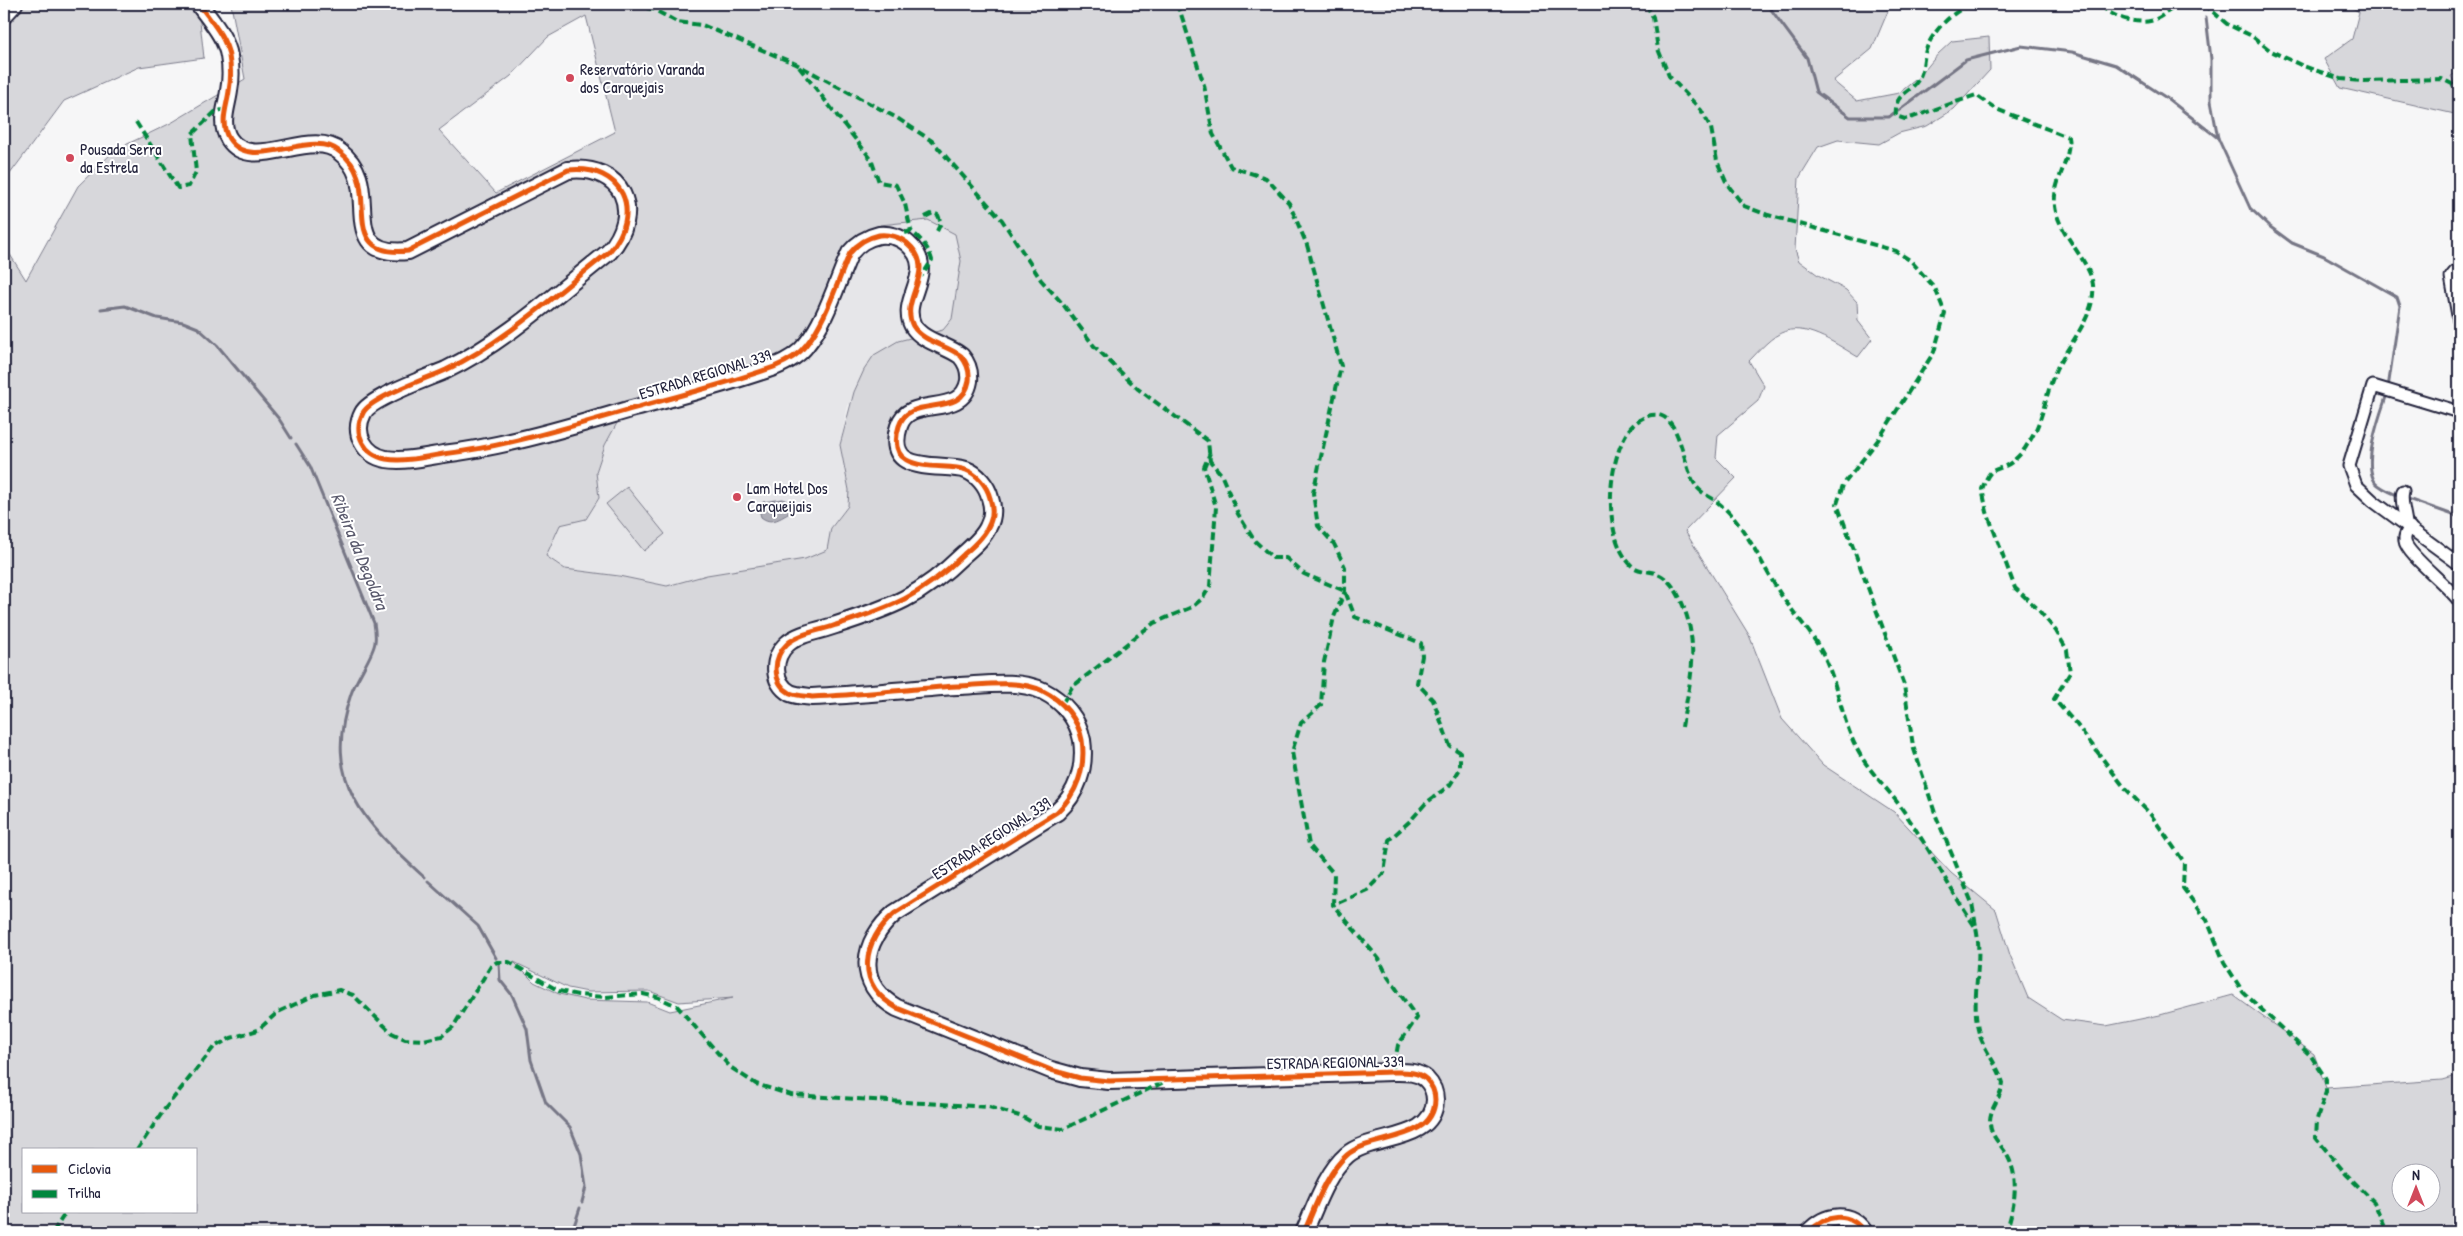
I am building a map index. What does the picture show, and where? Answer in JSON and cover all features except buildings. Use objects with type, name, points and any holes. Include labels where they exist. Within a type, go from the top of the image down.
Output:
[{"type":"main road","points":[[4,14],[14,4]]},
{"type":"main road","name":"ESTRADA REGIONAL 339","points":[[199,4],[218,32],[229,54],[230,90],[224,116],[225,126],[231,141],[243,151],[250,153],[321,145],[340,152],[358,176],[363,228],[373,243],[381,248],[398,252],[408,251],[568,170],[595,172],[614,183],[623,195],[627,221],[618,241],[609,252],[481,350],[446,369],[387,396],[370,405],[363,412],[358,433],[361,442],[371,453],[379,457],[405,459],[485,448],[558,430],[774,367],[786,361],[806,346],[816,330],[850,253],[857,244],[868,238],[881,235],[898,237],[912,248],[917,256],[921,271],[910,308],[912,324],[920,334],[961,356],[965,361],[969,374],[966,389],[958,400],[915,409],[907,413],[897,430],[898,449],[909,461],[918,466],[967,471],[980,480],[992,504],[989,526],[978,541],[949,568],[914,595],[890,607],[788,643],[780,652],[776,661],[777,677],[788,692],[812,697],[967,686],[1019,685],[1033,688],[1050,696],[1069,711],[1079,731],[1083,760],[1075,791],[1057,812],[895,913],[883,923],[876,933],[868,952],[868,964],[872,983],[885,1000],[898,1008],[1051,1070],[1080,1078],[1108,1081],[1393,1072],[1415,1073],[1426,1079],[1435,1095],[1435,1105],[1428,1120],[1414,1130],[1367,1144],[1347,1155],[1334,1171],[1304,1232]]},
{"type":"main road","points":[[1809,1232],[1822,1221],[1837,1216],[1853,1221],[1864,1232]]},
{"type":"street","points":[[2459,272],[2455,272],[2451,277],[2459,321]]},
{"type":"street","points":[[2459,412],[2387,388],[2372,386],[2349,466],[2356,485],[2373,501],[2459,564]]},
{"type":"street","points":[[2402,496],[2408,526],[2405,543],[2412,554],[2451,589],[2459,600]]},
{"type":"shaded area","points":[[4,4],[198,4],[204,58],[139,67],[64,101],[4,182]]},
{"type":"shaded area","points":[[231,4],[1804,4],[1806,10],[1811,4],[1891,4],[1872,49],[1833,81],[1857,101],[1899,93],[1920,76],[1938,54],[1952,41],[1989,37],[1990,70],[1954,109],[1927,126],[1899,133],[1879,144],[1838,140],[1818,147],[1799,178],[1795,249],[1799,261],[1818,275],[1846,290],[1857,302],[1858,321],[1872,339],[1858,357],[1814,333],[1795,330],[1786,331],[1766,344],[1749,361],[1764,386],[1758,401],[1718,435],[1716,458],[1736,478],[1685,531],[1749,635],[1782,719],[1823,765],[1894,812],[1951,873],[1996,910],[2010,955],[2028,998],[2062,1020],[2106,1026],[2160,1015],[2233,995],[2314,1054],[2326,1088],[2442,1080],[2459,1075],[2459,1232],[4,1232],[4,245],[26,280],[78,186],[115,150],[171,123],[245,79]],"holes":[[[586,16],[615,132],[496,193],[439,130],[511,76],[548,37]],[[928,220],[955,234],[961,261],[952,319],[943,330],[898,341],[874,355],[864,370],[854,392],[840,445],[849,490],[848,506],[831,528],[827,550],[805,559],[707,575],[667,586],[619,576],[565,569],[546,556],[560,525],[586,519],[599,498],[596,472],[605,445],[628,403],[785,364],[869,236],[880,225]],[[514,962],[568,988],[588,992],[649,991],[679,1002],[733,998],[670,1011],[647,1002],[585,1000],[559,994],[534,982]]]},
{"type":"shaded area","points":[[2346,4],[2459,4],[2459,72],[2451,76],[2459,91],[2459,115],[2340,88],[2324,59],[2352,39],[2359,12]]},
{"type":"shaded area","points":[[928,220],[955,234],[961,261],[952,319],[943,330],[898,341],[864,370],[848,407],[840,445],[849,490],[848,506],[831,527],[828,550],[805,559],[707,575],[668,586],[619,576],[565,569],[546,556],[560,525],[586,519],[599,498],[596,472],[605,445],[628,402],[835,289],[869,236],[880,225]]},
{"type":"shaded area","points":[[627,487],[665,534],[644,551],[606,504]]},
{"type":"shaded area","points":[[783,499],[790,503],[788,514],[772,521],[761,517],[759,509],[763,502]]},
{"type":"waterway","points":[[1767,4],[1807,58],[1816,92],[1850,117],[1889,117],[1894,113]]},
{"type":"waterway","points":[[2206,17],[2211,59],[2211,101],[2218,138]]},
{"type":"waterway","points":[[1898,111],[1966,60],[2021,46],[2072,52],[2116,65],[2168,99],[2218,138],[2250,208],[2269,226],[2292,243],[2324,256],[2397,297],[2400,306],[2388,388]]},
{"type":"waterway","name":"Ribeira da Degoldra","points":[[101,309],[125,306],[157,318],[183,322],[198,328],[217,345],[279,419],[291,438]]},
{"type":"waterway","points":[[2387,394],[2371,451],[2371,473],[2377,484],[2399,496]]},
{"type":"waterway","name":"Ribeira da Degoldra","points":[[296,444],[310,466],[374,623],[374,647],[351,694],[343,725],[341,752],[345,776],[354,798],[367,818],[402,857],[424,877]]},
{"type":"waterway","points":[[2405,498],[2459,517]]},
{"type":"waterway","name":"Ribeira da Degoldra","points":[[428,881],[478,926],[496,958]]},
{"type":"waterway","name":"Ribeira da Degoldra","points":[[499,964],[500,980],[512,995],[527,1029],[531,1060],[546,1103],[570,1127],[581,1154],[586,1187],[582,1202]]},
{"type":"waterway","name":"Ribeira da Degoldra","points":[[566,1232],[575,1223],[580,1208]]},
{"type":"marked path","points":[[623,4],[653,9],[677,22],[702,25],[796,64],[897,118],[932,141],[1002,220],[1041,280],[1062,303],[1094,346],[1138,389],[1208,441],[1210,461],[1221,474],[1238,514],[1254,540],[1273,558],[1286,558],[1304,574],[1345,591],[1355,617],[1421,643],[1422,656],[1417,683],[1433,700],[1450,746],[1460,752],[1460,769],[1450,785],[1426,803],[1389,840],[1384,873],[1367,890],[1333,905]]},
{"type":"marked path","points":[[1176,4],[1204,85],[1213,134],[1231,167],[1266,178],[1289,203],[1307,245],[1341,366],[1313,493],[1318,526],[1334,544],[1345,567],[1345,591],[1334,617],[1324,662],[1321,705],[1301,723],[1292,752],[1309,845],[1334,874],[1333,905],[1379,959],[1388,977],[1417,1018],[1398,1045],[1393,1072]]},
{"type":"marked path","points":[[1646,4],[1653,17],[1658,49],[1669,76],[1701,110],[1711,128],[1717,161],[1727,184],[1744,206],[1768,215],[1896,251],[1911,261],[1935,288],[1945,313],[1934,352],[1878,440],[1843,485],[1837,504],[1904,685],[1913,746],[1936,816],[1972,903],[1976,926]]},
{"type":"marked path","points":[[1982,4],[1969,5],[1961,9],[1937,30],[1926,50],[1920,76],[1897,102],[1896,116],[1905,119],[1913,117],[1976,95],[1996,109],[2068,137],[2067,154],[2056,188],[2055,206],[2062,227],[2086,266],[2093,285],[2093,296],[2086,318],[2057,368],[2033,436],[2024,450],[2012,462],[1991,472],[1986,480],[1982,489],[1987,512],[2015,588],[2037,608],[2056,631],[2067,650],[2070,673],[2054,699],[2077,725],[2124,787],[2151,815],[2184,862],[2183,888],[2207,920],[2224,962],[2243,992],[2311,1056],[2326,1079],[2326,1092],[2317,1119],[2316,1138],[2346,1174],[2374,1202],[2387,1232]]},
{"type":"marked path","points":[[2102,4],[2105,9],[2116,16],[2145,22],[2158,18],[2181,4]]},
{"type":"marked path","points":[[2204,4],[2227,24],[2252,36],[2271,51],[2303,66],[2341,79],[2363,81],[2442,79],[2452,84],[2459,93]]},
{"type":"marked path","points":[[799,67],[871,159],[879,182],[896,185],[905,204],[911,231]]},
{"type":"marked path","points":[[136,122],[178,188],[189,186],[196,172],[192,134],[215,112],[225,109]]},
{"type":"marked path","points":[[925,217],[933,213],[938,215],[941,223],[937,231]]},
{"type":"marked path","points":[[905,233],[911,231],[929,251],[932,260],[921,277]]},
{"type":"marked path","points":[[1682,727],[1692,661],[1691,634],[1686,613],[1677,592],[1667,580],[1655,573],[1632,566],[1622,553],[1612,519],[1612,480],[1621,445],[1628,431],[1635,424],[1643,418],[1653,415],[1662,416],[1674,428],[1696,486],[1716,501],[1737,522],[1777,589],[1817,643],[1830,670],[1848,728],[1858,751],[1867,766],[1895,799],[1910,821],[1976,928],[1978,940],[1977,1024],[1981,1040],[2003,1083],[1991,1112],[1990,1123],[1994,1136],[2012,1166],[2015,1185],[2013,1204],[2006,1232]]},
{"type":"marked path","points":[[1062,704],[1072,687],[1138,635],[1154,623],[1192,607],[1203,598],[1210,586],[1216,507],[1204,467],[1210,453]]},
{"type":"marked path","points":[[138,1148],[164,1110],[214,1047],[231,1038],[258,1030],[278,1012],[315,995],[339,990],[353,995],[392,1033],[405,1039],[424,1040],[442,1036],[453,1027],[491,966],[497,962],[509,962],[559,991],[578,995],[605,997],[643,994],[657,997],[677,1006],[730,1067],[756,1084],[791,1095],[989,1107],[1023,1117],[1038,1126],[1063,1129],[1164,1082]]},
{"type":"marked path","points":[[53,1232],[65,1214]]},
{"type":"cycle path","points":[[199,4],[221,35],[229,56],[230,82],[224,115],[224,127],[229,139],[239,149],[252,152],[267,152],[314,144],[328,146],[340,152],[351,163],[358,177],[364,228],[368,239],[376,246],[389,251],[408,251],[568,170],[587,170],[603,175],[614,183],[622,194],[626,207],[625,221],[620,237],[609,252],[531,316],[489,345],[446,370],[388,395],[368,407],[360,421],[360,436],[367,448],[379,457],[393,460],[414,459],[516,441],[705,389],[774,367],[796,355],[813,335],[825,313],[850,253],[856,246],[866,239],[887,235],[901,239],[916,253],[920,264],[910,305],[910,316],[913,326],[929,340],[961,356],[968,368],[969,381],[964,393],[957,400],[913,411],[905,416],[899,426],[896,442],[899,453],[907,460],[918,464],[956,468],[974,474],[989,494],[992,509],[990,524],[974,546],[919,591],[889,606],[792,640],[779,656],[776,670],[777,677],[784,689],[790,693],[812,697],[989,684],[1012,684],[1033,687],[1057,700],[1073,718],[1082,740],[1083,761],[1075,789],[1057,812],[895,913],[875,936],[870,949],[869,975],[874,987],[883,998],[897,1008],[1051,1070],[1080,1078],[1109,1081],[1402,1072],[1415,1073],[1426,1079],[1434,1094],[1435,1100],[1432,1114],[1424,1124],[1413,1131],[1358,1148],[1347,1155],[1327,1181],[1304,1232]]},
{"type":"cycle path","points":[[1809,1232],[1822,1222],[1837,1217],[1851,1220],[1864,1232]]},
{"type":"place","name":"Reservatório Varanda dos Carquejais","points":[[570,78]]},
{"type":"place","name":"Pousada Serra da Estrela","points":[[70,158]]},
{"type":"place","name":"Lam Hotel Dos Carqueijais","points":[[737,497]]}]
